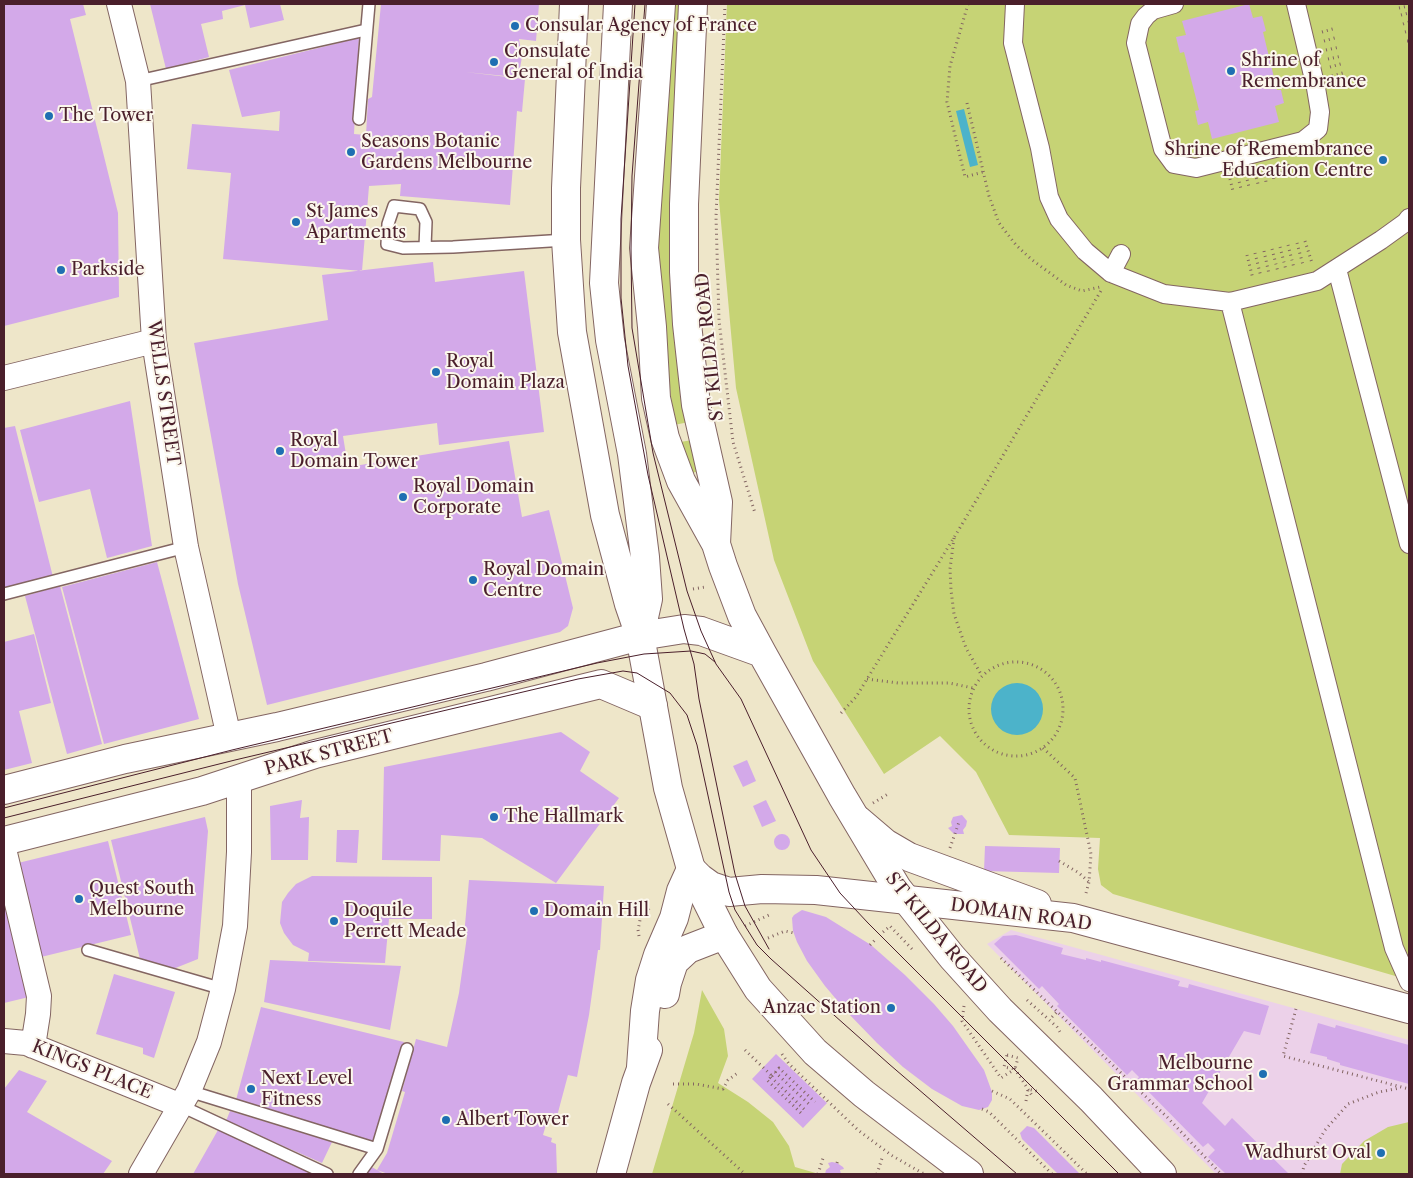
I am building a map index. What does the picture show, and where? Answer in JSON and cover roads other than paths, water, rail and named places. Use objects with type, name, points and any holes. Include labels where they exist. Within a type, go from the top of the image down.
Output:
[{"type":"main road","points":[[574,4],[566,188],[566,240],[572,332],[605,515],[629,604],[640,636],[668,788],[691,868],[724,935],[758,989],[815,1052],[960,1171]]},
{"type":"main road","points":[[618,4],[604,284],[610,340],[632,454],[645,557],[648,599],[640,636]]},
{"type":"main road","name":"ST KILDA ROAD","points":[[661,4],[644,248],[652,327],[656,398],[665,438],[681,482],[716,544],[742,616],[852,813],[897,888],[952,957],[1000,1010],[1091,1099],[1162,1174]]},
{"type":"main road","name":"ST KILDA ROAD","points":[[693,4],[684,194],[684,272],[687,324],[696,405],[718,502],[716,544]]},
{"type":"main road","name":"PARK STREET","points":[[4,790],[125,759],[229,737],[486,676],[640,636],[684,629],[701,631],[762,653]]},
{"type":"main road","name":"PARK STREET","points":[[4,841],[202,791],[314,754],[601,684],[654,706]]},
{"type":"main road","name":"WELLS STREET","points":[[229,737],[239,778]]},
{"type":"main road","points":[[852,813],[884,843],[908,857],[1073,918]]},
{"type":"main road","points":[[641,1067],[645,1011],[650,980],[691,868]]},
{"type":"main road","name":"DOMAIN ROAD","points":[[691,868],[711,886],[729,892],[762,889],[808,890],[1073,918],[1409,1009]]},
{"type":"main road","points":[[610,1174],[641,1067],[660,1023],[667,983],[674,962],[688,949],[724,935]]},
{"type":"street","name":"WELLS STREET","points":[[119,4],[138,81],[154,341],[186,547],[229,737]]},
{"type":"street","points":[[1015,4],[1013,43],[1040,148],[1049,197],[1059,219],[1085,251],[1110,273],[1164,294],[1230,302],[1317,280],[1382,240],[1409,218]]},
{"type":"street","points":[[1174,4],[1153,10],[1146,16],[1140,24],[1136,43],[1163,149],[1174,164],[1196,168],[1303,141],[1318,129],[1320,112],[1316,88],[1296,4]]},
{"type":"street","points":[[1110,273],[1121,254]]},
{"type":"street","points":[[1337,269],[1409,544]]},
{"type":"street","points":[[1230,302],[1394,948],[1409,982]]},
{"type":"street","points":[[4,378],[154,341]]},
{"type":"street","points":[[141,1174],[184,1098],[209,1042],[223,989],[235,926],[239,778]]},
{"type":"street","points":[[4,849],[39,996],[39,1008],[14,1046]]},
{"type":"street","name":"KINGS PLACE","points":[[14,1046],[184,1098]]},
{"type":"lane","points":[[359,119],[366,30],[370,4]]},
{"type":"lane","points":[[138,81],[366,30]]},
{"type":"lane","points":[[425,247],[426,222],[420,209],[394,206],[388,224],[387,244],[403,248],[453,247],[566,240]]},
{"type":"lane","points":[[4,594],[186,547]]},
{"type":"lane","points":[[88,950],[223,989]]},
{"type":"lane","points":[[360,1174],[377,1149],[407,1050]]},
{"type":"lane","points":[[184,1098],[377,1149]]},
{"type":"lane","points":[[184,1098],[327,1174]]},
{"type":"water","points":[[964,109],[978,165],[970,167],[956,111]]},
{"type":"water","points":[[1017,683],[1027,685],[1035,691],[1041,699],[1043,709],[1041,719],[1035,727],[1027,733],[1017,735],[1007,733],[999,727],[993,719],[991,709],[993,699],[999,691],[1007,685]]},
{"type":"tram line","points":[[635,4],[621,219],[621,298],[628,366],[648,475],[694,664],[699,699],[735,874],[745,906],[769,949]]},
{"type":"tram line","points":[[645,4],[632,176],[632,328],[653,453],[687,591],[701,631],[716,664],[741,699],[811,850],[840,893],[1119,1174]]},
{"type":"tram line","points":[[4,808],[232,750],[597,663],[644,654],[691,651],[705,654],[715,662]]},
{"type":"tram line","points":[[4,818],[235,760],[578,679],[623,671],[637,673],[670,693],[687,715],[697,745],[729,892],[735,910],[757,945],[889,1064],[1017,1174]]},
{"type":"place","name":"Consular Agency of France","points":[[515,26]]},
{"type":"place","name":"Consulate General of India","points":[[494,62]]},
{"type":"place","name":"Shrine of Remembrance","points":[[1231,71]]},
{"type":"place","name":"The Tower","points":[[49,116]]},
{"type":"place","name":"Seasons Botanic Gardens Melbourne","points":[[351,152]]},
{"type":"place","name":"Shrine of Remembrance Education Centre","points":[[1383,160]]},
{"type":"place","name":"St James Apartments","points":[[296,222]]},
{"type":"place","name":"Parkside","points":[[61,270]]},
{"type":"place","name":"Royal Domain Plaza","points":[[436,372]]},
{"type":"place","name":"Royal Domain Tower","points":[[280,451]]},
{"type":"place","name":"Royal Domain Corporate","points":[[403,497]]},
{"type":"place","name":"Royal Domain Centre","points":[[473,580]]},
{"type":"place","name":"The Hallmark","points":[[494,817]]},
{"type":"place","name":"Quest South Melbourne","points":[[79,899]]},
{"type":"place","name":"Domain Hill","points":[[534,911]]},
{"type":"place","name":"Doquile Perrett Meade","points":[[334,921]]},
{"type":"place","name":"Anzac Station","points":[[891,1008]]},
{"type":"place","name":"Melbourne Grammar School","points":[[1263,1074]]},
{"type":"place","name":"Next Level Fitness","points":[[251,1089]]},
{"type":"place","name":"Albert Tower","points":[[446,1120]]},
{"type":"place","name":"Wadhurst Oval","points":[[1381,1153]]}]
